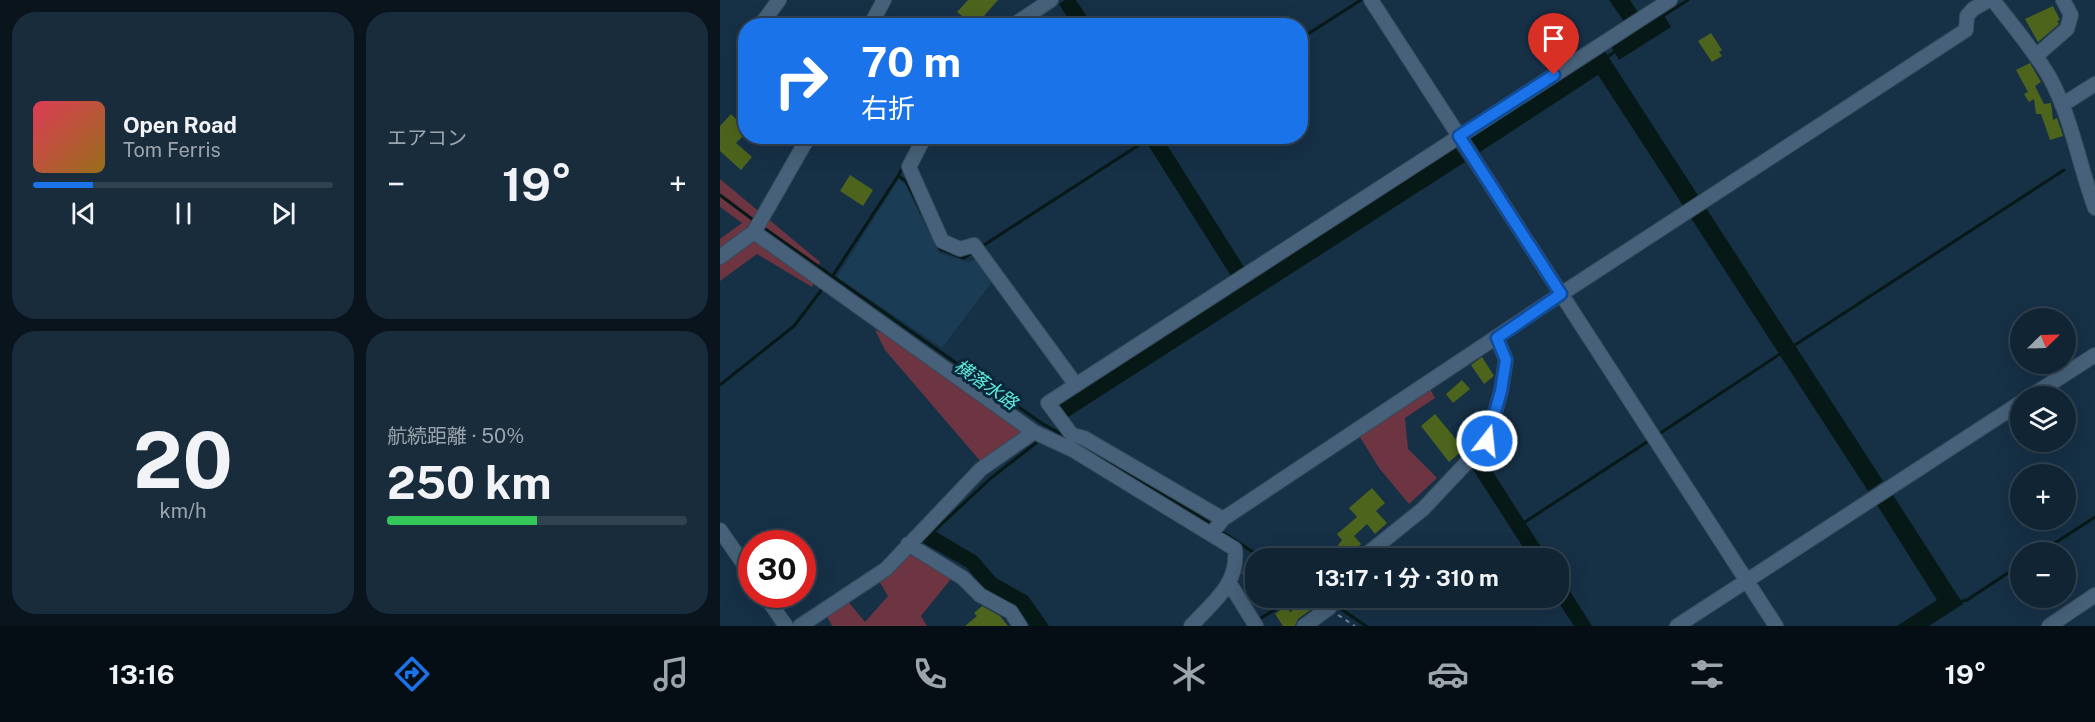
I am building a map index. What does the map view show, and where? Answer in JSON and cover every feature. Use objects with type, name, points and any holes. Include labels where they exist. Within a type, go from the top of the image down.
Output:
[{"type":"street","points":[[766,18],[779,0]]},
{"type":"street","points":[[874,18],[884,0]]},
{"type":"street","points":[[1024,18],[1051,0]]},
{"type":"street","points":[[1371,0],[1776,626]]},
{"type":"street","points":[[1223,519],[1084,438],[1072,435],[1048,403],[1465,145],[1670,0]]},
{"type":"street","points":[[1212,533],[1223,519],[1561,294],[1966,30],[1967,16],[1973,9],[1991,0],[2036,56],[2062,105],[2095,208]]},
{"type":"street","points":[[2036,56],[2067,29],[2071,15],[2063,0]]},
{"type":"street","points":[[2062,105],[2095,84]]},
{"type":"street","points":[[720,257],[754,232],[764,219],[805,144]]},
{"type":"street","points":[[921,144],[909,167],[942,241],[960,249],[977,249],[1076,385]]},
{"type":"street","points":[[754,232],[1034,432],[1073,450],[1235,549],[1237,564],[1230,584],[1191,626]]},
{"type":"street","points":[[1374,548],[1423,508],[1487,441],[1501,391],[1506,360],[1497,338]]},
{"type":"street","points":[[2047,386],[2095,355]]},
{"type":"street","points":[[1677,626],[2010,410]]},
{"type":"street","points":[[800,626],[886,569],[981,469],[1034,432]]},
{"type":"street","points":[[1073,450],[1084,438]]},
{"type":"street","points":[[720,530],[738,556]]},
{"type":"street","points":[[908,544],[963,578],[980,596],[1011,612],[1020,626]]},
{"type":"street","points":[[1230,584],[1254,622]]},
{"type":"street","points":[[2049,626],[2095,595]]},
{"type":"street","points":[[774,608],[786,626]]},
{"type":"street","points":[[1304,626],[1326,608]]},
{"type":"path","points":[[1338,608],[1355,626]]},
{"type":"shaded area","points":[[1065,0],[1076,0],[1088,18],[1068,18],[1059,4]]},
{"type":"shaded area","points":[[1609,0],[1630,0],[1639,14],[1625,23]]},
{"type":"shaded area","points":[[1662,12],[1671,27],[1619,60],[1610,45]]},
{"type":"shaded area","points":[[1604,50],[1699,197],[1684,207],[1598,75],[1480,152],[1470,137]]},
{"type":"shaded area","points":[[1147,144],[1166,144],[1244,267],[1231,276]]},
{"type":"shaded area","points":[[1455,148],[1465,162],[1065,419],[1056,405]]},
{"type":"shaded area","points":[[720,179],[820,262],[812,287],[757,254],[720,281],[720,239],[742,223],[720,207]]},
{"type":"shaded area","points":[[899,179],[905,184],[939,253],[968,262],[979,258],[994,279],[942,348],[837,277]]},
{"type":"shaded area","points":[[1706,208],[1883,481],[1868,491],[1691,218]]},
{"type":"shaded area","points":[[875,330],[892,337],[1027,432],[981,462],[885,350]]},
{"type":"shaded area","points":[[1429,387],[1435,398],[1405,418],[1408,449],[1437,478],[1409,504],[1379,468],[1358,434]]},
{"type":"shaded area","points":[[1484,458],[1542,548],[1524,548],[1472,468]]},
{"type":"shaded area","points":[[1893,495],[1963,604],[1929,626],[1897,626],[1937,600],[1877,505]]},
{"type":"shaded area","points":[[933,530],[977,556],[996,578],[1028,596],[1049,626],[1030,626],[1016,605],[986,591],[966,567],[920,541]]},
{"type":"shaded area","points":[[909,554],[951,579],[921,616],[927,626],[832,626],[827,616],[846,599],[865,622],[888,596],[879,581]]},
{"type":"shaded area","points":[[1569,590],[1592,626],[1574,626],[1562,608],[1569,608]]},
{"type":"building","points":[[968,0],[998,0],[982,18],[965,18],[957,12]]},
{"type":"building","points":[[2053,6],[2060,20],[2057,21],[2059,24],[2038,42],[2025,19]]},
{"type":"building","points":[[1711,33],[1722,50],[1719,52],[1722,56],[1712,62],[1698,41]]},
{"type":"building","points":[[2030,63],[2041,82],[2035,86],[2044,104],[2051,103],[2053,120],[2057,118],[2063,136],[2050,140],[2041,114],[2036,114],[2034,99],[2029,102],[2024,94],[2028,92],[2016,70]]},
{"type":"building","points":[[731,114],[736,119],[738,117],[738,141],[736,143],[752,157],[741,170],[720,151],[720,126]]},
{"type":"building","points":[[850,175],[873,190],[863,206],[840,191]]},
{"type":"building","points":[[1482,357],[1494,376],[1484,384],[1471,365]]},
{"type":"building","points":[[1462,380],[1470,389],[1453,403],[1446,394]]},
{"type":"building","points":[[1435,414],[1464,449],[1449,462],[1421,426]]},
{"type":"building","points":[[1372,488],[1385,503],[1376,511],[1387,523],[1375,534],[1367,524],[1354,536],[1361,544],[1357,548],[1336,548],[1342,540],[1337,534],[1357,517],[1349,508]]},
{"type":"building","points":[[982,606],[1000,616],[1008,626],[965,626],[977,616],[974,613]]},
{"type":"building","points":[[1283,608],[1287,608],[1290,612],[1296,608],[1313,608],[1298,619],[1295,626],[1283,626],[1275,614]]},
{"type":"waterway","points":[[1308,34],[1361,0]]},
{"type":"waterway","points":[[1661,17],[1688,0]]},
{"type":"waterway","points":[[1606,58],[1617,50]]},
{"type":"waterway","points":[[981,247],[1140,144]]},
{"type":"waterway","points":[[898,176],[904,165]]},
{"type":"waterway","points":[[1795,345],[2064,170]]},
{"type":"waterway","points":[[832,277],[898,176],[906,181],[923,214]]},
{"type":"waterway","name":"横落水路","points":[[720,195],[756,222]]},
{"type":"waterway","name":"横落水路","points":[[761,226],[1043,424],[1067,437]]},
{"type":"waterway","points":[[938,244],[940,249],[964,258],[973,252]]},
{"type":"waterway","points":[[720,385],[794,326],[823,288]]},
{"type":"waterway","points":[[1659,434],[1780,354]]},
{"type":"waterway","points":[[1525,522],[1650,440]]},
{"type":"waterway","points":[[933,532],[991,478],[1036,443]]},
{"type":"waterway","name":"横落水路","points":[[1078,443],[1213,525]]},
{"type":"waterway","points":[[2056,542],[2095,517]]},
{"type":"waterway","name":"横落水路","points":[[1221,531],[1247,548]]},
{"type":"waterway","points":[[1958,602],[1967,600],[2010,572]]},
{"type":"waterway","points":[[1256,621],[1277,608]]},
{"type":"waterway","name":"横落水路","points":[[1339,608],[1366,626]]},
{"type":"route","points":[[1487,441],[1501,391],[1506,360],[1497,338],[1561,294],[1459,136],[1554,75]]}]
